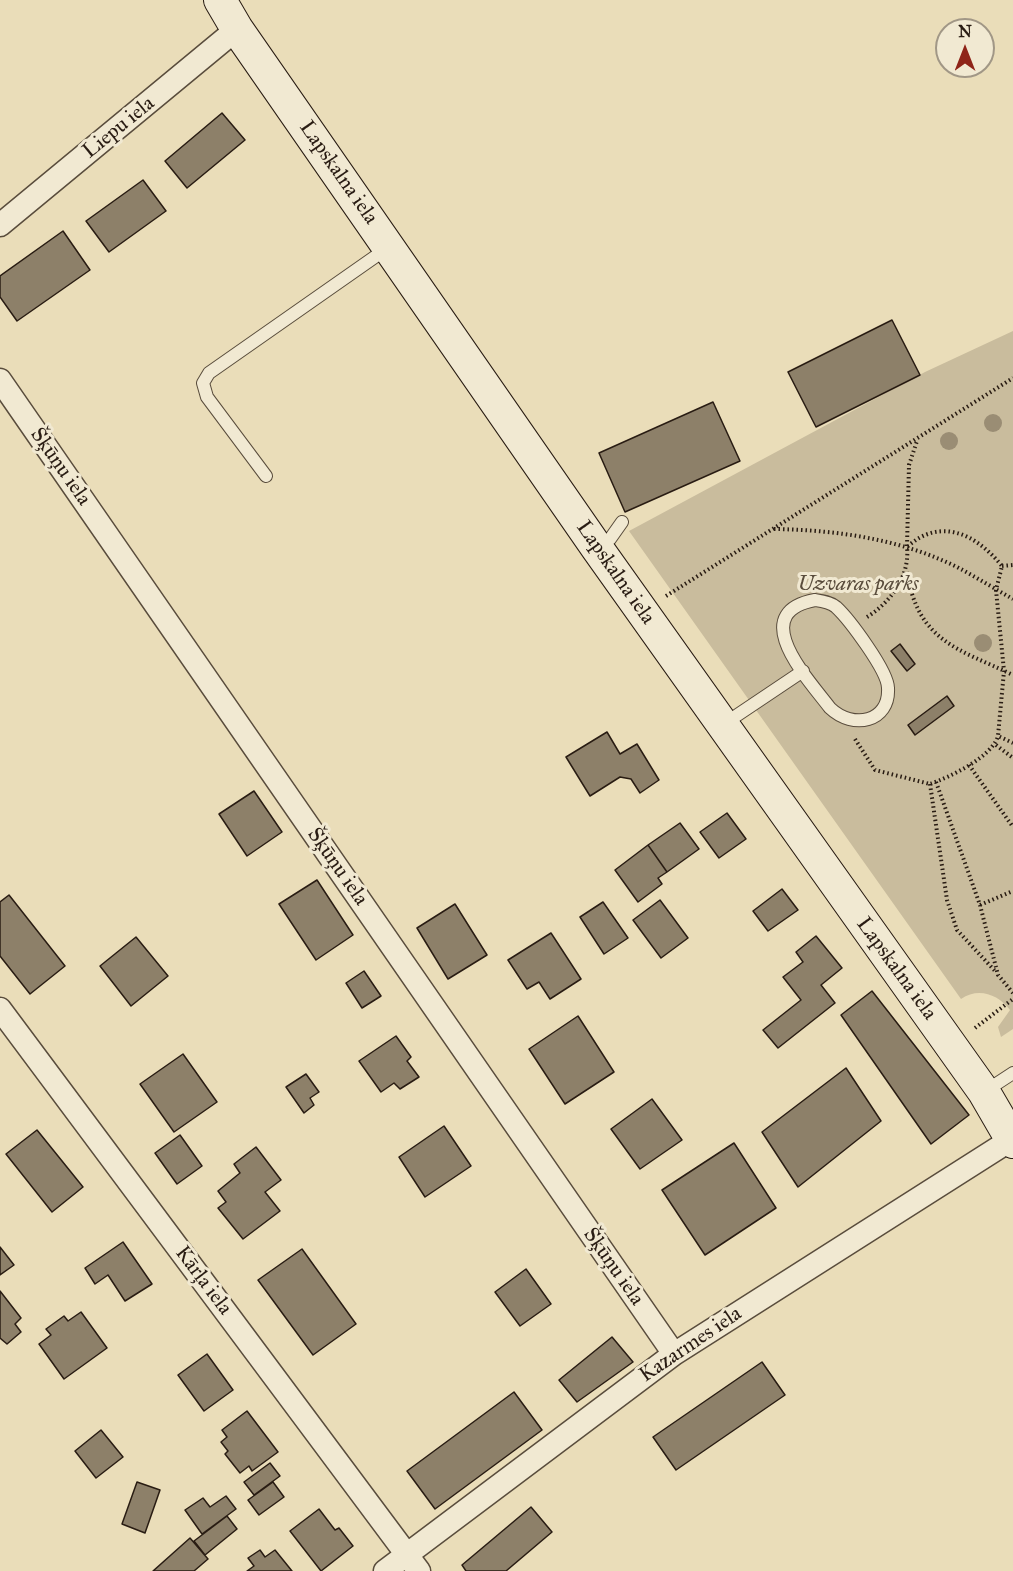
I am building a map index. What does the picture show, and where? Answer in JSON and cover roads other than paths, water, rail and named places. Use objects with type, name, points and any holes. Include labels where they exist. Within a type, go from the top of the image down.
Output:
[{"type":"main road","name":"Lapskalna iela","points":[[220,0],[237,29],[597,548],[984,1092],[1012,1141]]},
{"type":"street","name":"Liepu iela","points":[[0,225],[237,29]]},
{"type":"street","name":"Šķūņu iela","points":[[0,380],[674,1354]]},
{"type":"street","name":"Kārļa iela","points":[[0,1009],[412,1562]]},
{"type":"street","name":"Kazarmes iela","points":[[385,1571],[412,1562],[674,1354],[1012,1141]]},
{"type":"lane","points":[[266,477],[207,398],[203,383],[209,373],[390,247]]},
{"type":"lane","points":[[597,548],[610,538],[622,522]]},
{"type":"lane","points":[[815,600],[826,601],[835,606],[883,671],[888,687],[888,697],[878,713],[870,719],[849,721],[830,708],[803,672],[784,642],[784,623],[794,607],[815,600]]},
{"type":"lane","points":[[722,725],[803,672]]},
{"type":"lane","points":[[984,1092],[1013,1073]]},
{"type":"park label","name":"Uzvaras parks","points":[[858,585]]}]
